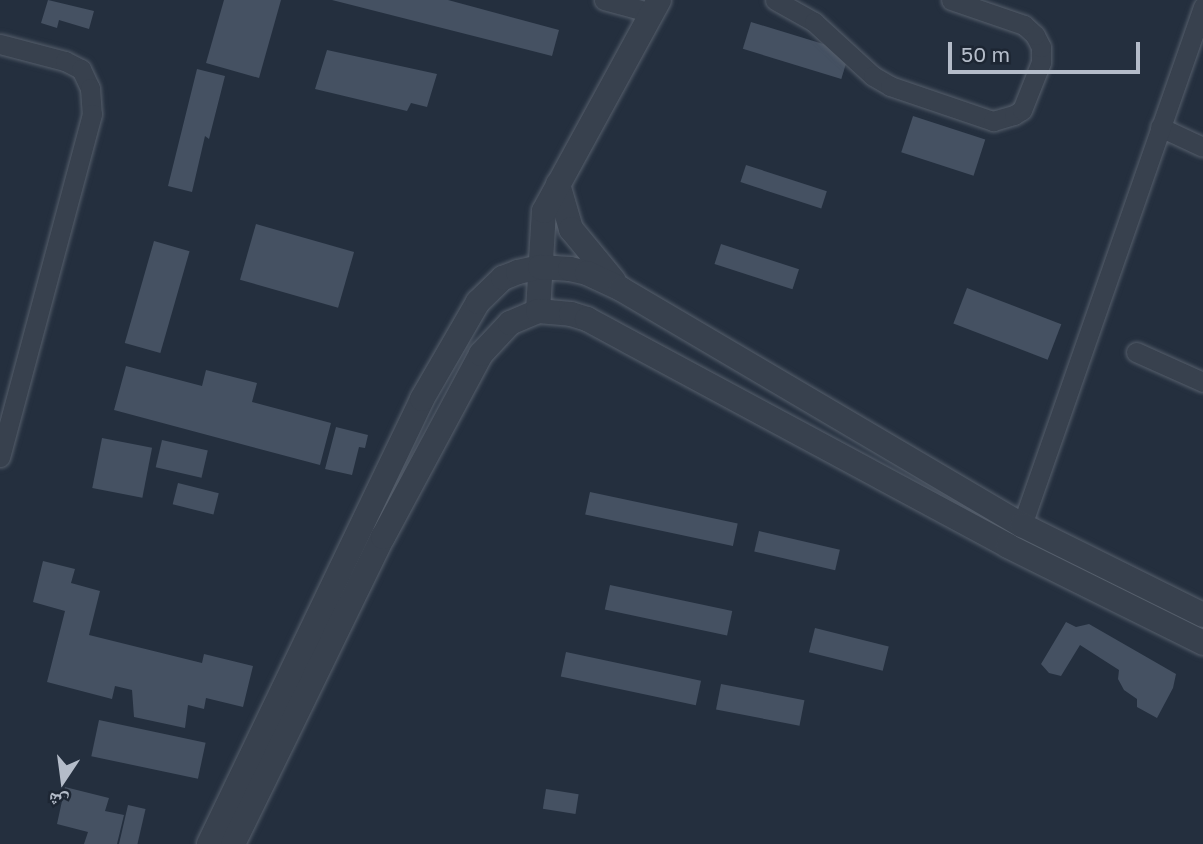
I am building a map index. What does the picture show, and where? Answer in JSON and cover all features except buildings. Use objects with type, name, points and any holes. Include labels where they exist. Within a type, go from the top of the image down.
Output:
[{"type":"street","points":[[538,311],[544,211],[656,7],[604,0]]},
{"type":"street","points":[[775,0],[814,22],[873,76],[890,86],[993,121],[1014,116],[1022,110],[1041,62],[1041,47],[1035,35],[1024,25],[951,0]]},
{"type":"street","points":[[1022,525],[1203,8]]},
{"type":"street","points":[[0,44],[65,61],[81,69],[90,88],[92,114],[0,457]]},
{"type":"street","points":[[1160,127],[1203,147]]},
{"type":"street","points":[[558,184],[570,229],[621,289]]},
{"type":"street","points":[[233,844],[422,399],[459,332],[490,289],[503,278],[540,267],[587,273],[621,289],[1022,525],[1203,615]]},
{"type":"street","points":[[209,844],[383,537],[481,354],[510,323],[538,311],[571,314],[587,319],[985,534],[1203,643]]},
{"type":"street","points":[[1136,352],[1203,382]]}]
